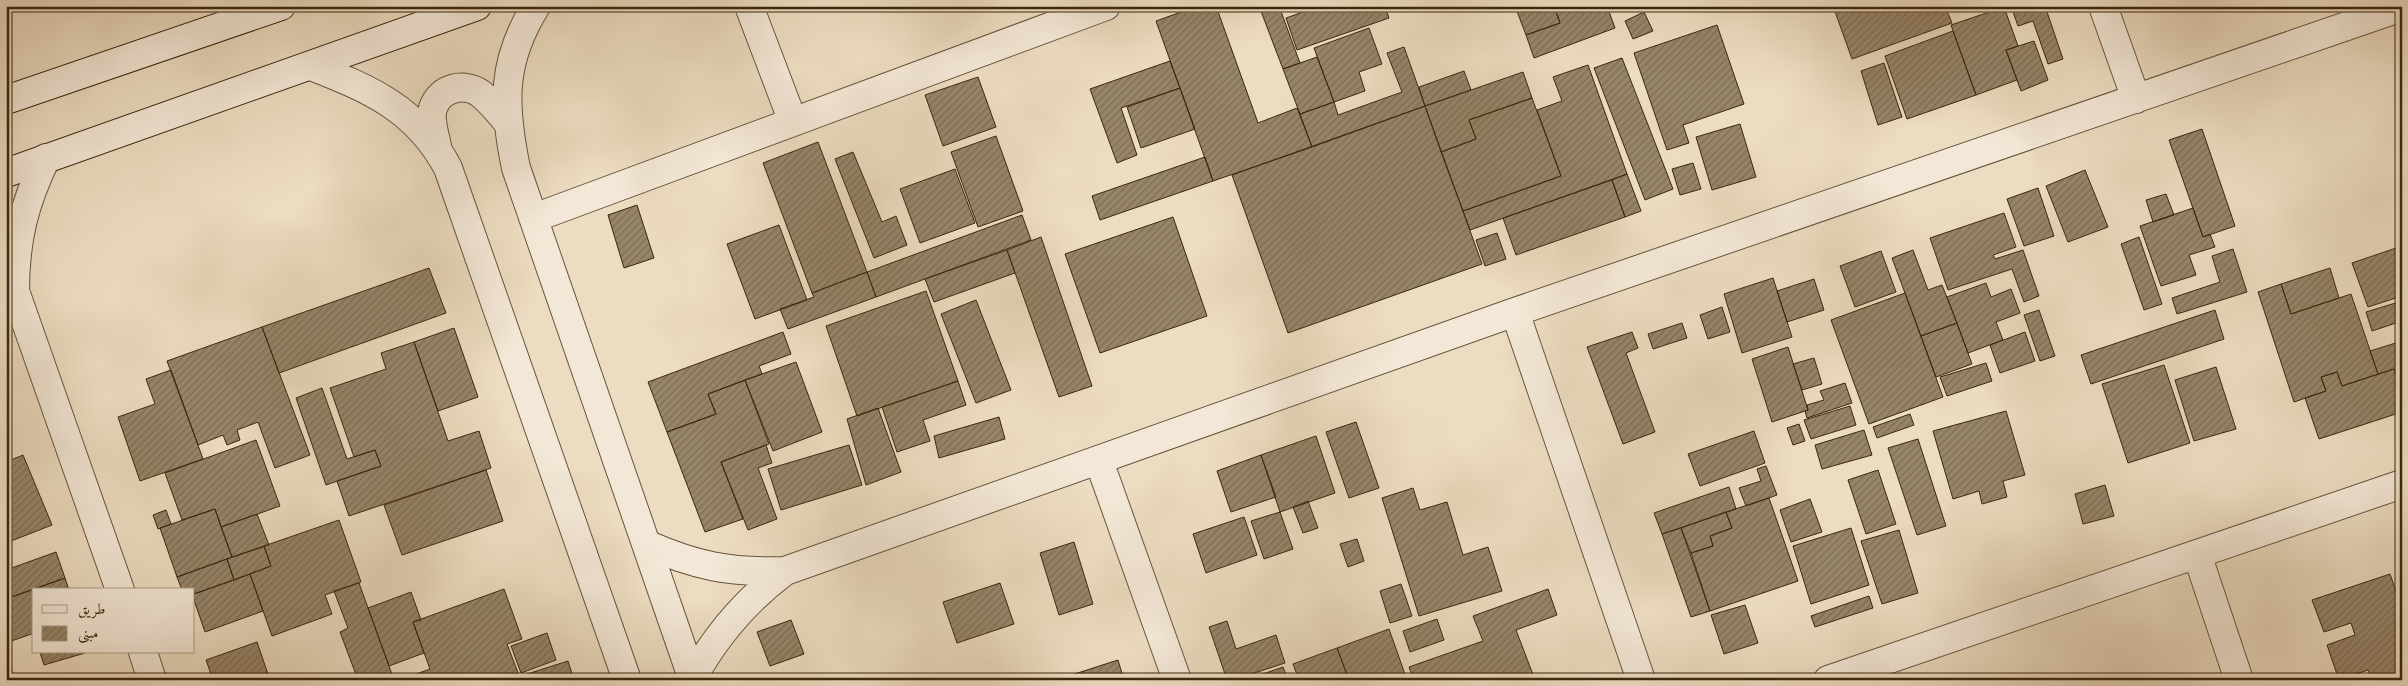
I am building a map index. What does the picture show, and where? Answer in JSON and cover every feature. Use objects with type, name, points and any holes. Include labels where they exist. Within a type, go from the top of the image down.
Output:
[{"type":"street","points":[[6,100],[242,15],[282,6]]},
{"type":"street","points":[[6,173],[477,6]]},
{"type":"street","points":[[536,6],[518,39],[508,75],[508,122],[516,168],[693,679]]},
{"type":"street","points":[[749,6],[793,122]]},
{"type":"street","points":[[534,218],[1106,6]]},
{"type":"street","points":[[2103,6],[2136,99]]},
{"type":"street","points":[[693,679],[706,653],[735,615],[762,588],[785,571],[1515,312],[2402,7]]},
{"type":"street","points":[[311,66],[371,91],[394,104],[415,122],[437,146]]},
{"type":"street","points":[[508,122],[481,94],[468,87],[453,88],[440,96],[433,108],[432,123],[437,146],[456,188],[627,680]]},
{"type":"street","points":[[46,158],[31,189],[21,222],[11,285],[119,588]]},
{"type":"street","points":[[1515,312],[1641,680]]},
{"type":"street","points":[[1099,461],[1177,680]]},
{"type":"street","points":[[1828,680],[2402,484]]},
{"type":"street","points":[[646,544],[679,558],[713,568],[749,572],[785,571]]},
{"type":"street","points":[[2196,554],[2239,680]]},
{"type":"street","points":[[144,654],[152,680]]},
{"type":"building","points":[[1198,6],[1216,6],[1258,123],[1297,108],[1312,147],[1213,181],[1156,21]]},
{"type":"building","points":[[1259,6],[1279,6],[1300,63],[1283,69]]},
{"type":"building","points":[[1320,6],[1385,6],[1389,18],[1297,50],[1286,18]]},
{"type":"building","points":[[1515,6],[1554,6],[1560,23],[1526,35]]},
{"type":"building","points":[[1554,6],[1607,6],[1615,28],[1534,58],[1526,35],[1560,23]]},
{"type":"building","points":[[1833,6],[1945,6],[1952,23],[1852,59]]},
{"type":"building","points":[[2011,6],[2045,6],[2063,59],[2048,64],[2033,21],[2018,26]]},
{"type":"building","points":[[2004,7],[2018,46],[2006,50],[2017,80],[1976,95],[1951,25]]},
{"type":"building","points":[[1644,12],[1653,31],[1633,39],[1625,21]]},
{"type":"building","points":[[1717,25],[1744,104],[1683,125],[1689,143],[1667,150],[1634,53]]},
{"type":"building","points":[[1369,28],[1382,64],[1359,72],[1365,91],[1334,102],[1314,48]]},
{"type":"building","points":[[1953,31],[1976,95],[1907,119],[1885,56]]},
{"type":"building","points":[[2034,41],[2048,80],[2021,91],[2006,50]]},
{"type":"building","points":[[1404,47],[1425,106],[1312,147],[1300,114],[1334,102],[1338,115],[1402,92],[1387,53]]},
{"type":"building","points":[[1317,57],[1334,102],[1300,114],[1283,69]]},
{"type":"building","points":[[1622,58],[1673,189],[1645,200],[1594,68]]},
{"type":"building","points":[[1170,61],[1180,88],[1121,108],[1137,155],[1117,163],[1090,89]]},
{"type":"building","points":[[1884,63],[1902,117],[1878,125],[1861,71]]},
{"type":"building","points":[[1588,65],[1627,174],[1470,230],[1463,211],[1561,176],[1537,110],[1562,101],[1553,77]]},
{"type":"building","points":[[1464,71],[1471,90],[1425,106],[1419,87]]},
{"type":"building","points":[[1523,72],[1532,98],[1469,120],[1476,139],[1441,152],[1425,106]]},
{"type":"building","points":[[978,77],[996,127],[943,146],[925,95]]},
{"type":"building","points":[[1180,88],[1195,129],[1141,148],[1127,107]]},
{"type":"building","points":[[1532,98],[1561,176],[1463,211],[1441,152],[1476,139],[1469,120]]},
{"type":"building","points":[[1425,106],[1482,264],[1288,333],[1232,175]]},
{"type":"building","points":[[1740,124],[1756,177],[1712,190],[1696,137]]},
{"type":"building","points":[[2202,129],[2235,226],[2203,237],[2169,140]]},
{"type":"building","points":[[996,136],[1023,211],[978,227],[951,152]]},
{"type":"building","points":[[818,142],[867,272],[812,293],[763,163]]},
{"type":"building","points":[[853,152],[882,222],[896,216],[907,245],[874,258],[835,159]]},
{"type":"building","points":[[1205,157],[1213,181],[1100,220],[1092,196]]},
{"type":"building","points":[[1693,163],[1701,189],[1680,195],[1672,169]]},
{"type":"building","points":[[955,169],[975,223],[920,243],[900,189]]},
{"type":"building","points":[[2085,170],[2108,227],[2068,242],[2046,186]]},
{"type":"building","points":[[1627,174],[1641,211],[1625,217],[1612,180]]},
{"type":"building","points":[[1612,180],[1625,217],[1516,255],[1503,218]]},
{"type":"building","points":[[2038,188],[2054,236],[2024,246],[2007,199]]},
{"type":"building","points":[[2166,194],[2174,215],[2153,222],[2146,200]]},
{"type":"building","points":[[637,205],[654,258],[624,268],[608,215]]},
{"type":"building","points":[[2193,208],[2203,237],[2210,234],[2215,247],[2189,255],[2196,275],[2161,286],[2140,226]]},
{"type":"building","points":[[2004,213],[2016,247],[1993,255],[1995,259],[2023,250],[2039,296],[2024,302],[2012,269],[1948,290],[1930,238]]},
{"type":"building","points":[[1022,215],[1031,240],[876,297],[867,272]]},
{"type":"building","points":[[1173,217],[1207,316],[1100,353],[1065,254]]},
{"type":"building","points":[[779,225],[807,300],[755,319],[727,244]]},
{"type":"building","points":[[1497,233],[1506,259],[1485,266],[1476,240]]},
{"type":"building","points":[[1041,237],[1092,386],[1059,397],[1007,250]]},
{"type":"building","points":[[2139,237],[2162,304],[2144,310],[2121,244]]},
{"type":"building","points":[[2402,246],[2402,296],[2368,307],[2352,263]]},
{"type":"building","points":[[2233,249],[2247,292],[2177,314],[2172,298],[2220,282],[2212,256]]},
{"type":"building","points":[[1007,250],[1015,273],[934,302],[925,279]]},
{"type":"building","points":[[1913,250],[1928,290],[1942,285],[1957,323],[1921,336],[1892,258]]},
{"type":"building","points":[[1881,251],[1896,292],[1855,307],[1840,266]]},
{"type":"building","points":[[429,268],[446,313],[279,373],[262,327]]},
{"type":"building","points":[[2330,268],[2339,298],[2291,314],[2281,284]]},
{"type":"building","points":[[867,272],[876,297],[788,329],[780,309],[814,297],[812,293]]},
{"type":"building","points":[[1773,278],[1792,337],[1742,353],[1724,294]]},
{"type":"building","points":[[1814,279],[1824,310],[1787,322],[1777,291]]},
{"type":"building","points":[[1986,283],[1991,297],[2011,289],[2020,313],[1996,322],[2003,340],[1968,353],[1947,297]]},
{"type":"building","points":[[2281,284],[2291,314],[2351,294],[2378,374],[2342,386],[2337,372],[2321,377],[2326,391],[2294,402],[2258,292]]},
{"type":"building","points":[[926,291],[958,381],[857,416],[826,326]]},
{"type":"building","points":[[1905,293],[1943,397],[1869,424],[1831,320]]},
{"type":"building","points":[[976,300],[1011,390],[976,403],[941,314]]},
{"type":"building","points":[[2402,301],[2402,321],[2372,331],[2366,312]]},
{"type":"building","points":[[1722,307],[1730,332],[1708,339],[1700,315]]},
{"type":"building","points":[[2039,310],[2055,356],[2040,361],[2024,315]]},
{"type":"building","points":[[2215,310],[2224,339],[2091,384],[2081,355]]},
{"type":"building","points":[[1682,323],[1687,338],[1653,349],[1648,334]]},
{"type":"building","points":[[1957,323],[1972,364],[1936,377],[1921,336]]},
{"type":"building","points":[[262,327],[310,455],[275,468],[258,422],[237,430],[240,440],[227,445],[223,435],[198,445],[167,361]]},
{"type":"building","points":[[454,328],[478,397],[438,411],[414,342]]},
{"type":"building","points":[[783,332],[791,354],[759,366],[762,374],[708,394],[716,414],[667,432],[648,382]]},
{"type":"building","points":[[1632,332],[1638,348],[1626,353],[1655,432],[1623,444],[1587,347]]},
{"type":"building","points":[[2025,332],[2035,361],[2000,373],[1990,345]]},
{"type":"building","points":[[2402,341],[2402,392],[2394,369],[2378,374],[2370,351]]},
{"type":"building","points":[[414,342],[448,441],[479,431],[491,468],[349,516],[337,481],[381,466],[375,450],[354,457],[330,388],[386,369],[381,353]]},
{"type":"building","points":[[1788,347],[1808,410],[1772,422],[1752,359]]},
{"type":"building","points":[[1814,358],[1822,384],[1802,390],[1793,364]]},
{"type":"building","points":[[796,362],[822,432],[773,451],[745,380]]},
{"type":"building","points":[[1986,363],[1992,381],[1947,396],[1940,377]]},
{"type":"building","points":[[2164,365],[2190,443],[2128,463],[2102,384]]},
{"type":"building","points":[[2216,367],[2236,429],[2194,441],[2175,380]]},
{"type":"building","points":[[2394,369],[2402,392],[2402,412],[2319,439],[2305,398],[2326,391],[2321,377],[2337,372],[2342,386]]},
{"type":"building","points":[[171,370],[203,459],[140,481],[118,417],[155,404],[146,379]]},
{"type":"building","points":[[745,380],[769,444],[721,462],[743,519],[705,532],[667,432],[716,414],[708,394]]},
{"type":"building","points":[[958,381],[966,405],[923,420],[930,441],[897,452],[882,407]]},
{"type":"building","points":[[1845,383],[1852,403],[1807,418],[1805,411],[1808,410],[1807,405],[1824,400],[1820,391]]},
{"type":"building","points":[[322,388],[347,459],[375,450],[381,466],[326,485],[296,398]]},
{"type":"building","points":[[1850,406],[1856,425],[1811,439],[1804,420]]},
{"type":"building","points":[[878,408],[901,472],[866,485],[847,419]]},
{"type":"building","points":[[2006,411],[2025,475],[2003,481],[2007,497],[1982,504],[1979,491],[1953,499],[1933,431]]},
{"type":"building","points":[[1910,414],[1914,425],[1877,438],[1873,427]]},
{"type":"building","points":[[999,417],[1005,439],[939,458],[934,436]]},
{"type":"building","points":[[1356,422],[1379,488],[1349,498],[1326,432]]},
{"type":"building","points":[[1799,424],[1805,441],[1793,445],[1787,428]]},
{"type":"building","points":[[1864,430],[1872,455],[1822,469],[1815,445]]},
{"type":"building","points":[[1754,431],[1765,463],[1700,486],[1688,454]]},
{"type":"building","points":[[1316,436],[1335,493],[1280,512],[1261,455]]},
{"type":"building","points":[[1918,439],[1946,526],[1917,535],[1888,448]]},
{"type":"building","points":[[256,440],[280,506],[221,527],[215,509],[182,520],[165,473]]},
{"type":"building","points":[[766,445],[772,463],[758,468],[777,519],[748,530],[721,462]]},
{"type":"building","points":[[849,445],[862,485],[781,510],[768,469]]},
{"type":"building","points":[[23,455],[52,525],[6,543],[6,462]]},
{"type":"building","points":[[1261,455],[1276,497],[1231,512],[1217,471]]},
{"type":"building","points":[[1766,466],[1777,495],[1746,506],[1739,488],[1761,481],[1757,469]]},
{"type":"building","points":[[486,470],[503,521],[402,555],[384,505]]},
{"type":"building","points":[[1878,470],[1896,524],[1866,534],[1848,480]]},
{"type":"building","points":[[2105,485],[2114,516],[2083,524],[2075,494]]},
{"type":"building","points":[[1729,487],[1736,509],[1662,534],[1654,513]]},
{"type":"building","points":[[1413,488],[1420,510],[1447,502],[1463,555],[1488,547],[1502,591],[1419,616],[1382,498]]},
{"type":"building","points":[[1769,498],[1798,581],[1710,611],[1691,553],[1713,546],[1710,536],[1732,528],[1726,512]]},
{"type":"building","points":[[1810,499],[1822,532],[1791,542],[1780,510]]},
{"type":"building","points":[[1308,501],[1318,528],[1303,533],[1293,507]]},
{"type":"building","points":[[215,509],[232,557],[177,577],[160,528]]},
{"type":"building","points":[[166,510],[171,524],[158,529],[153,515]]},
{"type":"building","points":[[1280,512],[1293,549],[1264,559],[1251,521]]},
{"type":"building","points":[[1726,512],[1732,528],[1710,536],[1713,546],[1691,553],[1681,528]]},
{"type":"building","points":[[257,514],[269,545],[232,557],[221,527]]},
{"type":"building","points":[[1244,517],[1257,555],[1206,573],[1193,534]]},
{"type":"building","points":[[339,520],[361,582],[325,595],[332,614],[272,636],[250,574],[271,566],[264,546]]},
{"type":"building","points":[[1681,528],[1710,611],[1691,617],[1662,534]]},
{"type":"building","points":[[1851,528],[1869,585],[1811,604],[1793,546]]},
{"type":"building","points":[[1899,530],[1918,593],[1882,604],[1861,541]]},
{"type":"building","points":[[1357,539],[1364,561],[1348,567],[1340,544]]},
{"type":"building","points":[[1074,542],[1093,604],[1059,615],[1040,553]]},
{"type":"building","points":[[264,546],[271,566],[234,580],[227,559]]},
{"type":"building","points":[[56,552],[65,578],[32,588],[32,590],[6,599],[6,570]]},
{"type":"building","points":[[227,559],[234,580],[195,594],[195,588],[181,588],[177,577]]},
{"type":"building","points":[[250,574],[263,611],[205,632],[195,603],[195,594]]},
{"type":"building","points":[[2390,574],[2402,608],[2402,680],[2372,680],[2368,670],[2339,680],[2327,645],[2355,635],[2351,623],[2324,632],[2312,600]]},
{"type":"building","points":[[65,578],[68,588],[37,588]]},
{"type":"building","points":[[359,583],[394,680],[358,680],[340,632],[348,628],[334,591]]},
{"type":"building","points":[[1000,583],[1014,624],[957,643],[943,602]]},
{"type":"building","points":[[1401,584],[1412,616],[1390,623],[1380,591]]},
{"type":"building","points":[[504,589],[522,639],[507,644],[520,678],[515,680],[400,680],[430,669],[413,622]]},
{"type":"building","points":[[1548,589],[1557,615],[1516,630],[1535,680],[1414,680],[1409,667],[1483,641],[1473,616]]},
{"type":"building","points":[[32,590],[32,634],[6,643],[6,599]]},
{"type":"building","points":[[411,592],[421,620],[413,622],[424,653],[389,666],[368,608]]},
{"type":"building","points":[[1869,596],[1873,608],[1815,627],[1811,616]]},
{"type":"building","points":[[1745,605],[1758,643],[1724,654],[1711,615]]},
{"type":"building","points":[[1437,619],[1444,640],[1410,652],[1403,631]]},
{"type":"building","points":[[791,620],[804,654],[770,666],[757,632]]},
{"type":"building","points":[[1227,621],[1236,649],[1276,635],[1285,663],[1233,680],[1227,680],[1209,627]]},
{"type":"building","points":[[1389,629],[1407,680],[1349,680],[1337,648]]},
{"type":"building","points":[[547,633],[556,660],[521,673],[511,646]]},
{"type":"building","points":[[257,642],[270,680],[213,680],[206,660]]},
{"type":"building","points":[[1337,648],[1349,680],[1299,680],[1293,664]]},
{"type":"building","points":[[41,654],[82,654],[44,665]]},
{"type":"building","points":[[8,657],[14,678],[6,680],[6,658]]},
{"type":"building","points":[[1118,660],[1124,680],[1056,680]]},
{"type":"building","points":[[568,661],[574,680],[529,680],[527,674]]},
{"type":"building","points":[[1283,667],[1288,680],[1246,680]]}]
